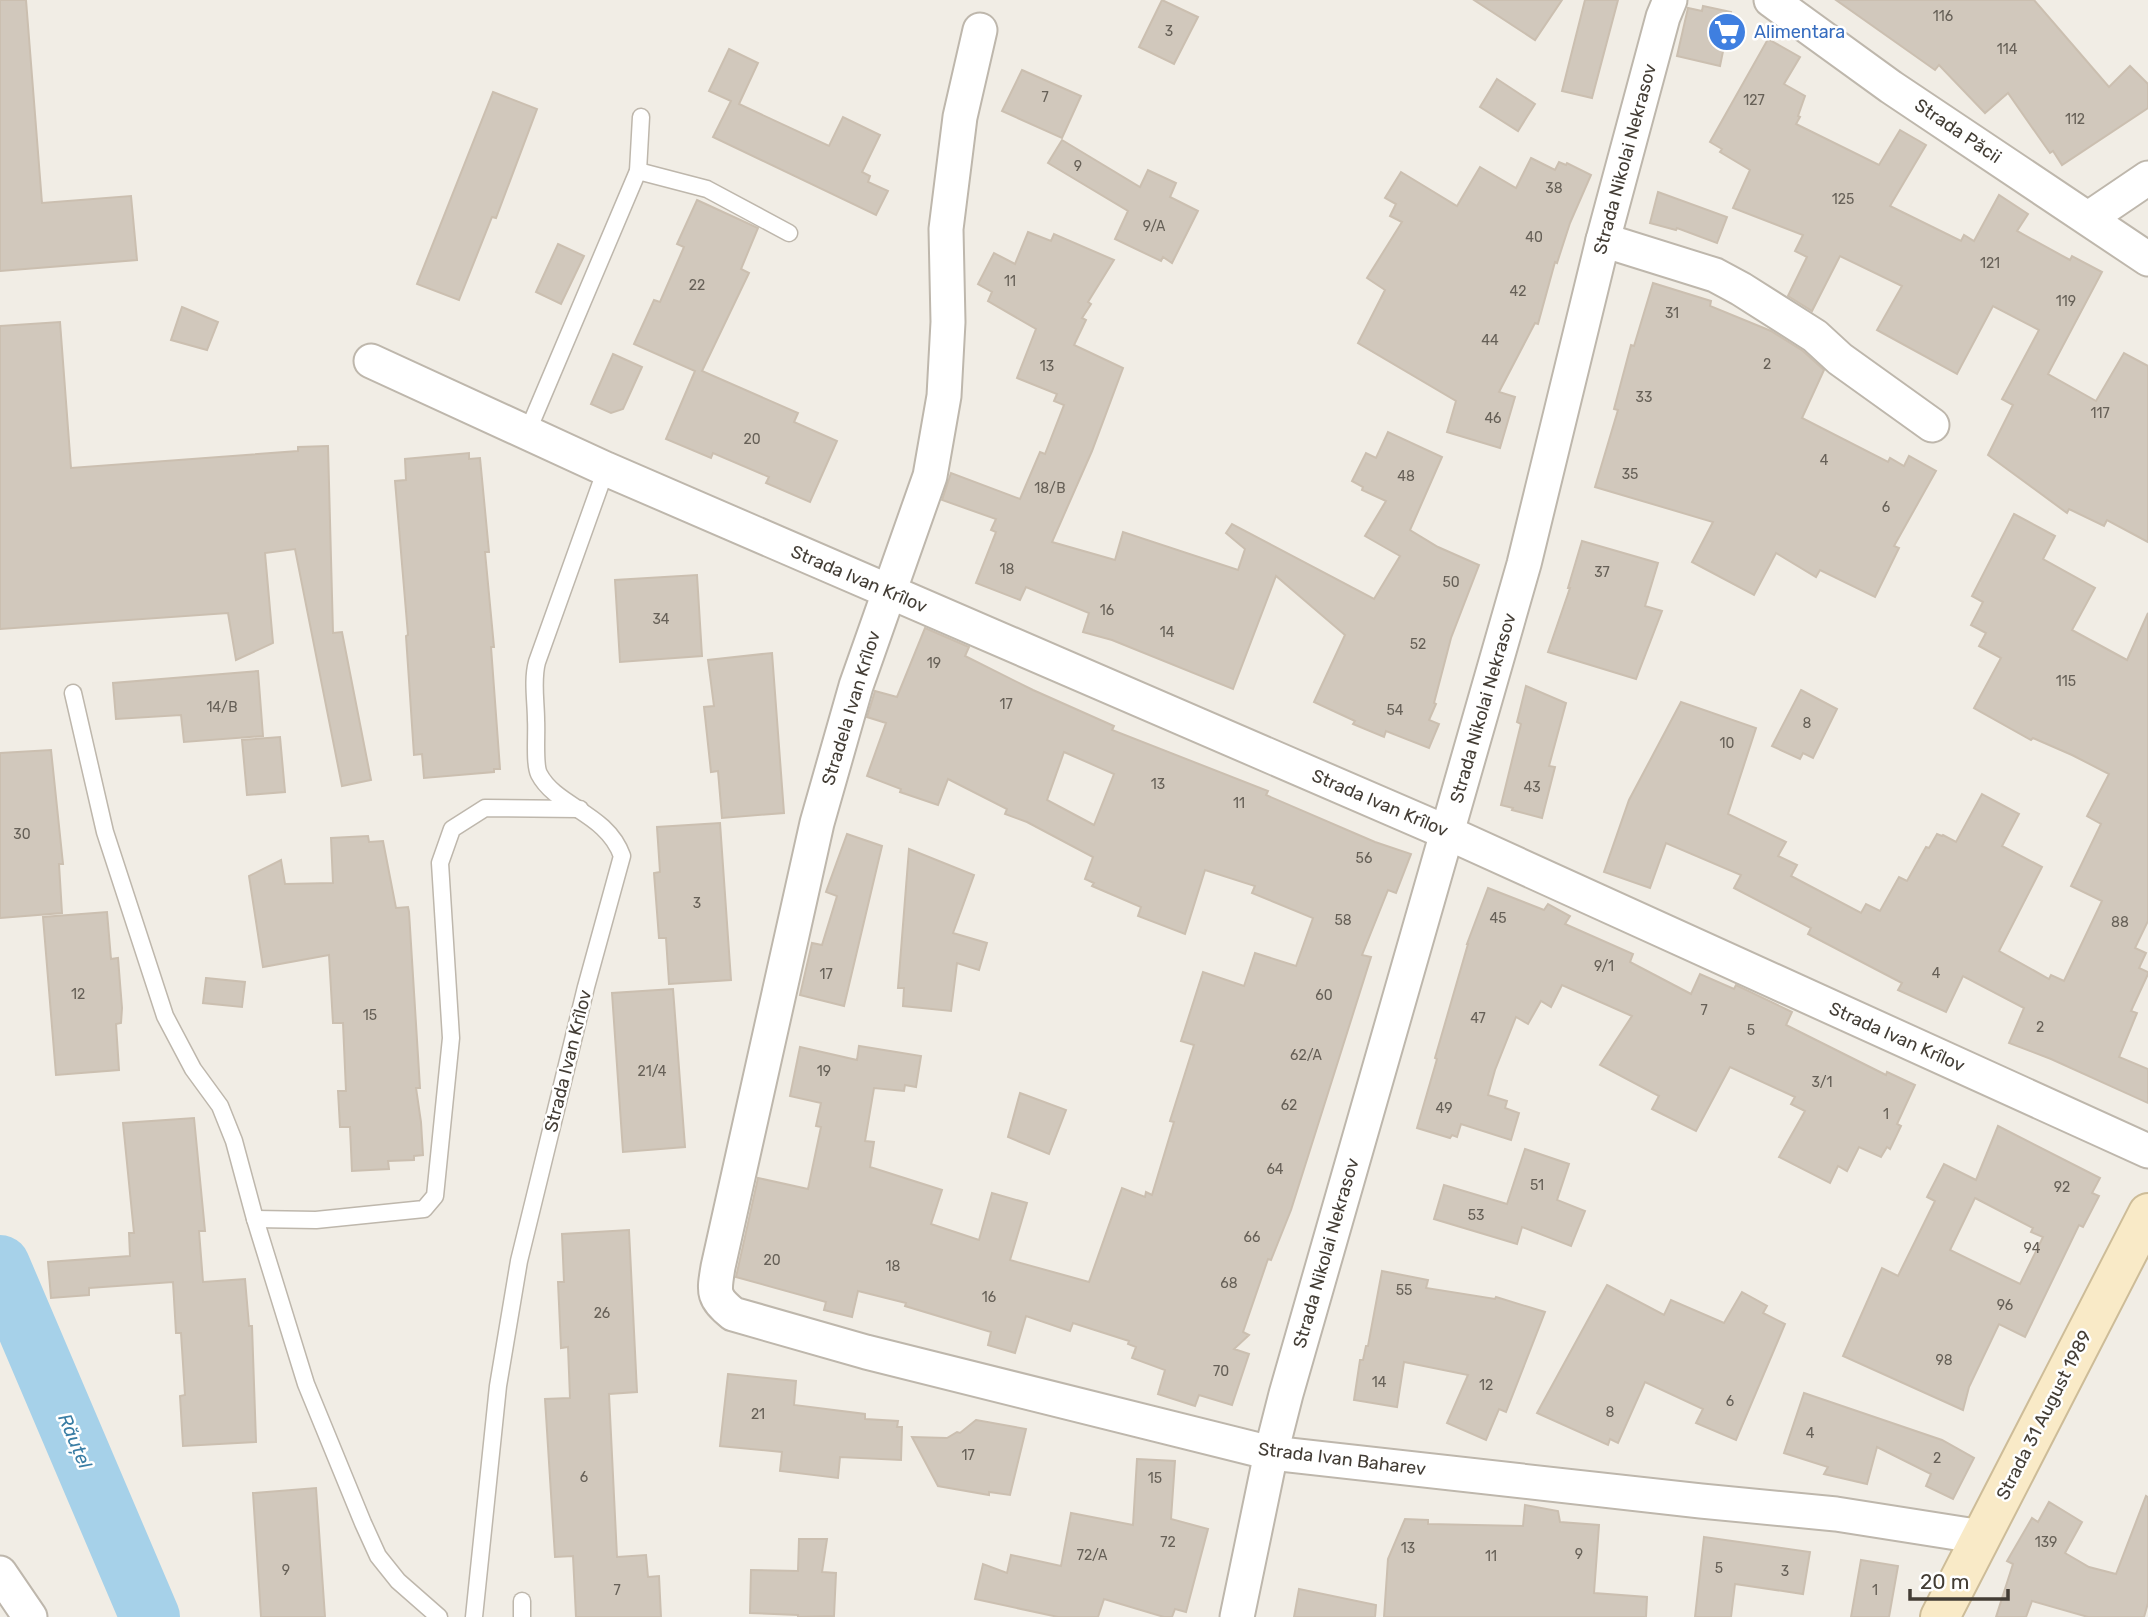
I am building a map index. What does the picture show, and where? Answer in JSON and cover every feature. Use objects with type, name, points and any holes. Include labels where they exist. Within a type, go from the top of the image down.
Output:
[{"type":"main road","name":"Strada 31 August 1989","points":[[1940,1617],[2148,1213]]},
{"type":"street","name":"Strada Nikolai Nekrasov","points":[[1237,1617],[1271,1453],[1389,1030],[1524,564],[1603,240],[1663,17],[1670,0]]},
{"type":"street","name":"Strada Păcii","points":[[1771,0],[1891,87],[2148,259]]},
{"type":"street","name":"Stradela Ivan Krîlov","points":[[719,1302],[714,1290],[718,1267],[817,824],[856,686],[930,476],[944,396],[948,322],[946,229],[960,117],[980,30]]},
{"type":"street","points":[[2089,218],[2148,178]]},
{"type":"street","points":[[1603,240],[1715,275],[1741,289],[1815,336],[1840,359],[1932,425]]},
{"type":"street","name":"Strada Ivan Krîlov","points":[[371,361],[606,469],[1448,833],[2148,1151]]},
{"type":"street","name":"Strada Ivan Baharev","points":[[719,1302],[733,1314],[866,1352],[1271,1453],[1836,1514],[1982,1537]]},
{"type":"street","points":[[0,1573],[30,1617]]},
{"type":"lane","points":[[527,433],[638,171],[641,117]]},
{"type":"lane","points":[[638,171],[707,189],[789,233]]},
{"type":"lane","name":"Strada Ivan Krîlov","points":[[474,1617],[498,1386],[519,1261],[586,987],[622,856],[617,842],[580,809],[556,793],[538,773],[534,670],[556,601],[606,469]]},
{"type":"lane","points":[[73,693],[106,832],[165,1016],[193,1069],[220,1106],[234,1141],[306,1384],[379,1556],[398,1581],[439,1617]]},
{"type":"lane","points":[[255,1219],[316,1220],[425,1209],[430,1205],[435,1196],[451,1038],[440,863],[452,829],[485,808],[580,809]]},
{"type":"building","points":[[0,0],[26,0],[42,203],[131,196],[137,260],[0,271]]},
{"type":"building","points":[[1162,0],[1198,17],[1174,64],[1139,47]]},
{"type":"building","points":[[1474,0],[1562,0],[1535,40]]},
{"type":"building","points":[[1585,0],[1618,0],[1592,98],[1562,91]]},
{"type":"building","points":[[1836,0],[2034,0],[2109,87],[2130,66],[2148,84],[2148,108],[2062,165],[2053,151],[2050,153],[2008,93],[1985,113],[1939,65],[1935,70]]},
{"type":"building","points":[[1703,6],[1731,12],[1720,66],[1677,56],[1688,8],[1702,11]]},
{"type":"building","points":[[1768,39],[1800,57],[1784,84],[1805,96],[1796,124],[1879,165],[1900,130],[1926,145],[1890,206],[1961,241],[1964,235],[1974,241],[1999,195],[2028,214],[2017,231],[2070,260],[2072,256],[2102,272],[2048,374],[2096,401],[2124,353],[2148,366],[2148,542],[2107,520],[2104,526],[2069,509],[2067,513],[1988,455],[2013,405],[2002,399],[2039,330],[1993,306],[1957,374],[1877,330],[1902,286],[1840,256],[1812,311],[1788,296],[1807,257],[1795,251],[1803,235],[1733,208],[1750,170],[1720,152],[1722,149],[1710,142]]},
{"type":"building","points":[[729,49],[758,63],[739,104],[829,146],[843,117],[880,135],[862,172],[870,176],[868,182],[888,191],[876,215],[713,137],[731,101],[709,91]]},
{"type":"building","points":[[1022,70],[1081,96],[1062,138],[1002,111]]},
{"type":"building","points":[[1497,79],[1535,104],[1518,131],[1480,107]]},
{"type":"building","points":[[493,92],[537,109],[496,218],[492,217],[459,300],[417,284]]},
{"type":"building","points":[[1062,140],[1140,187],[1148,170],[1176,183],[1170,197],[1198,211],[1172,263],[1163,257],[1161,261],[1115,239],[1128,211],[1048,163]]},
{"type":"building","points":[[1531,158],[1555,170],[1559,162],[1566,165],[1567,163],[1591,175],[1570,223],[1557,263],[1555,262],[1538,324],[1535,323],[1499,392],[1515,397],[1500,448],[1447,432],[1456,401],[1358,343],[1385,290],[1367,278],[1402,222],[1390,216],[1396,204],[1385,198],[1401,172],[1457,206],[1480,167],[1516,188]]},
{"type":"building","points":[[1658,192],[1727,217],[1717,243],[1677,228],[1676,230],[1650,223]]},
{"type":"building","points":[[697,200],[758,228],[741,269],[749,273],[702,371],[798,413],[794,422],[837,441],[810,502],[766,483],[769,477],[713,453],[711,458],[666,439],[695,371],[634,344],[654,300],[660,302],[684,247],[677,244]]},
{"type":"building","points":[[1028,232],[1051,241],[1054,234],[1114,260],[1088,302],[1091,304],[1082,318],[1086,320],[1074,345],[1123,368],[1092,451],[1052,542],[1115,560],[1123,532],[1238,570],[1245,549],[1226,533],[1232,524],[1374,599],[1400,556],[1365,536],[1386,501],[1362,490],[1363,487],[1352,481],[1366,453],[1376,458],[1388,432],[1442,457],[1410,530],[1438,547],[1479,565],[1451,638],[1434,703],[1436,704],[1429,720],[1439,724],[1429,748],[1386,731],[1384,737],[1353,724],[1355,721],[1314,702],[1345,635],[1276,576],[1233,689],[1112,640],[1083,632],[1089,613],[1026,587],[1020,600],[976,583],[996,532],[991,530],[996,519],[942,500],[951,473],[1020,499],[1040,452],[1045,454],[1064,405],[1054,401],[1057,394],[1017,378],[1036,329],[988,301],[992,292],[978,284],[994,253],[1015,264]]},
{"type":"building","points":[[558,244],[584,256],[561,304],[536,292]]},
{"type":"building","points":[[1653,283],[1711,301],[1710,306],[1771,331],[1803,351],[1824,370],[1802,418],[1888,462],[1890,458],[1904,466],[1909,456],[1936,471],[1894,546],[1899,548],[1875,597],[1820,570],[1816,577],[1776,553],[1754,595],[1692,562],[1713,522],[1595,487],[1618,410],[1614,409],[1631,345],[1634,346]]},
{"type":"building","points":[[182,307],[218,322],[207,350],[171,340]]},
{"type":"building","points":[[60,322],[71,468],[298,451],[298,447],[328,446],[333,633],[342,632],[371,780],[342,786],[295,549],[265,553],[273,643],[236,660],[228,613],[0,629],[0,326]]},
{"type":"building","points":[[613,354],[642,367],[623,409],[611,413],[591,404]]},
{"type":"building","points":[[469,453],[469,459],[480,458],[489,552],[485,552],[494,647],[491,647],[500,769],[494,769],[494,772],[424,778],[422,754],[414,755],[408,635],[395,481],[406,480],[405,459]]},
{"type":"building","points":[[2014,514],[2055,536],[2043,559],[2095,588],[2072,630],[2127,660],[2148,613],[2148,921],[2135,948],[2146,953],[2139,968],[2148,974],[2131,1011],[2137,1013],[2119,1057],[2148,1069],[2148,1103],[2009,1043],[2024,1008],[1963,976],[1946,1012],[1898,990],[1902,983],[1808,934],[1811,928],[1734,888],[1741,875],[1666,843],[1650,888],[1604,872],[1629,800],[1681,702],[1756,728],[1728,814],[1786,842],[1778,856],[1797,865],[1791,876],[1861,913],[1866,904],[1880,911],[1899,877],[1907,881],[1926,847],[1929,848],[1937,834],[1956,842],[1982,794],[2019,814],[2002,846],[2042,867],[1999,951],[2049,979],[2051,975],[2064,981],[2102,901],[2071,886],[2101,824],[2087,816],[2109,774],[2033,738],[2031,740],[1974,708],[2001,658],[1979,646],[1986,633],[1971,625],[1983,602],[1972,596]]},
{"type":"building","points":[[1582,541],[1658,563],[1645,606],[1662,611],[1636,679],[1548,652],[1570,588]]},
{"type":"building","points":[[697,575],[702,656],[620,662],[615,580]]},
{"type":"building","points":[[925,628],[969,647],[965,656],[1114,726],[1112,730],[1268,791],[1266,795],[1375,842],[1411,854],[1396,893],[1388,890],[1362,955],[1371,957],[1291,1210],[1271,1260],[1268,1259],[1243,1332],[1249,1335],[1234,1349],[1249,1354],[1232,1405],[1199,1395],[1195,1406],[1158,1394],[1165,1370],[1132,1358],[1136,1347],[1128,1344],[1129,1341],[1073,1323],[1070,1331],[1026,1316],[1015,1353],[988,1345],[991,1332],[905,1306],[906,1303],[858,1291],[852,1317],[824,1310],[826,1302],[736,1277],[758,1178],[808,1189],[821,1127],[816,1126],[821,1103],[790,1096],[800,1047],[857,1060],[859,1046],[921,1056],[916,1087],[905,1085],[904,1091],[874,1088],[865,1141],[874,1142],[870,1167],[942,1190],[931,1224],[979,1240],[992,1193],[1027,1203],[1010,1260],[1089,1282],[1122,1188],[1145,1197],[1146,1192],[1152,1195],[1174,1122],[1170,1121],[1194,1045],[1181,1041],[1203,972],[1244,986],[1255,953],[1296,966],[1313,918],[1252,893],[1255,886],[1205,870],[1185,934],[1138,916],[1141,907],[1092,886],[1094,883],[1085,879],[1093,857],[1027,822],[1005,814],[1007,809],[948,779],[938,805],[900,792],[901,789],[867,776],[886,723],[867,717],[875,691],[897,697]],"holes":[[[1064,752],[1114,774],[1094,825],[1047,800]]]},
{"type":"building","points":[[772,653],[784,813],[722,818],[718,771],[711,772],[704,707],[714,706],[708,660]]},
{"type":"building","points":[[258,671],[263,736],[184,742],[181,715],[116,719],[113,683]]},
{"type":"building","points":[[1526,686],[1566,703],[1549,766],[1555,767],[1542,818],[1501,805],[1521,724],[1517,722]]},
{"type":"building","points":[[1801,690],[1837,709],[1813,758],[1803,753],[1800,759],[1772,746]]},
{"type":"building","points":[[280,737],[285,792],[247,795],[242,740]]},
{"type":"building","points":[[51,750],[63,864],[59,864],[62,913],[0,918],[0,753]]},
{"type":"building","points":[[720,823],[731,980],[669,984],[666,938],[659,938],[654,873],[660,872],[657,827]]},
{"type":"building","points":[[847,834],[882,846],[844,1006],[800,995],[812,943],[822,945],[837,896],[826,892]]},
{"type":"building","points":[[368,836],[369,842],[383,841],[396,908],[408,907],[409,912],[420,1088],[416,1088],[423,1155],[414,1156],[414,1160],[388,1161],[389,1169],[352,1171],[350,1127],[340,1127],[338,1091],[346,1091],[343,1023],[333,1023],[329,955],[263,967],[249,876],[281,860],[285,884],[333,883],[331,838]]},
{"type":"building","points":[[909,849],[974,875],[953,933],[987,943],[979,970],[957,963],[951,1011],[903,1006],[904,988],[898,988]]},
{"type":"building","points":[[1488,888],[1544,910],[1548,904],[1570,916],[1565,924],[1633,954],[1630,962],[1691,994],[1700,974],[1734,989],[1736,985],[1792,1012],[1786,1025],[1886,1075],[1887,1072],[1915,1085],[1897,1124],[1901,1126],[1890,1149],[1887,1147],[1881,1157],[1859,1147],[1847,1171],[1838,1166],[1830,1183],[1779,1157],[1805,1111],[1791,1104],[1795,1097],[1730,1067],[1696,1131],[1652,1109],[1659,1096],[1600,1065],[1632,1016],[1562,985],[1551,1007],[1541,1001],[1528,1024],[1516,1017],[1495,1070],[1488,1095],[1507,1101],[1505,1108],[1519,1113],[1511,1140],[1461,1124],[1457,1137],[1452,1135],[1450,1138],[1417,1128],[1467,944]]},
{"type":"building","points":[[107,912],[111,959],[118,958],[122,1008],[121,1023],[116,1024],[119,1070],[56,1075],[43,917]]},
{"type":"building","points":[[206,978],[245,982],[242,1007],[203,1003]]},
{"type":"building","points":[[673,989],[685,1147],[623,1152],[612,993]]},
{"type":"building","points":[[1020,1093],[1066,1110],[1049,1154],[1008,1137]]},
{"type":"building","points":[[194,1118],[205,1231],[199,1231],[203,1282],[245,1279],[249,1326],[252,1326],[256,1442],[183,1446],[180,1396],[185,1395],[181,1333],[176,1333],[173,1282],[89,1288],[89,1295],[51,1298],[48,1262],[130,1256],[129,1233],[134,1233],[123,1123]]},
{"type":"building","points":[[1998,1126],[2100,1178],[2092,1193],[2099,1196],[2083,1227],[2079,1225],[2025,1337],[1999,1324],[1969,1387],[1963,1410],[1843,1356],[1882,1268],[1898,1276],[1935,1201],[1927,1197],[1944,1164],[1976,1180]],"holes":[[[1975,1198],[2033,1228],[2031,1232],[2043,1237],[2020,1284],[1950,1250]]]},
{"type":"building","points":[[1525,1149],[1569,1164],[1557,1200],[1585,1211],[1571,1246],[1522,1227],[1517,1244],[1434,1219],[1444,1185],[1507,1204]]},
{"type":"building","points":[[629,1230],[637,1392],[609,1394],[617,1557],[646,1555],[648,1577],[659,1576],[661,1617],[576,1617],[573,1556],[555,1557],[545,1399],[570,1398],[568,1347],[561,1348],[558,1282],[564,1282],[562,1234]]},
{"type":"building","points":[[1382,1271],[1428,1280],[1426,1288],[1495,1299],[1496,1297],[1545,1312],[1506,1412],[1499,1409],[1486,1440],[1447,1423],[1468,1375],[1404,1362],[1397,1407],[1354,1400],[1360,1360],[1363,1360],[1368,1346]]},
{"type":"building","points":[[1607,1285],[1664,1315],[1671,1300],[1724,1323],[1742,1292],[1767,1306],[1763,1313],[1785,1324],[1736,1440],[1696,1423],[1703,1409],[1645,1382],[1618,1443],[1610,1439],[1608,1445],[1537,1413]]},
{"type":"building","points":[[728,1374],[796,1381],[794,1405],[865,1414],[865,1419],[898,1421],[897,1427],[902,1427],[901,1460],[840,1457],[838,1478],[780,1471],[782,1452],[720,1446]]},
{"type":"building","points":[[1804,1393],[1942,1440],[1974,1458],[1953,1499],[1926,1486],[1931,1474],[1877,1447],[1867,1484],[1824,1474],[1828,1467],[1784,1453]]},
{"type":"building","points":[[976,1420],[1026,1429],[1010,1495],[989,1492],[989,1495],[938,1486],[912,1437],[947,1438],[960,1433]]},
{"type":"building","points":[[1137,1459],[1175,1461],[1171,1519],[1208,1529],[1186,1612],[1175,1609],[1172,1617],[1164,1617],[1104,1599],[1098,1617],[1058,1617],[975,1599],[983,1564],[1007,1573],[1011,1555],[1061,1566],[1071,1513],[1133,1525]]},
{"type":"building","points":[[316,1488],[325,1617],[261,1617],[253,1493]]},
{"type":"building","points":[[2146,1496],[2148,1603],[2144,1617],[2088,1617],[2032,1601],[2026,1617],[1996,1617],[2013,1564],[2007,1561],[2032,1518],[2038,1522],[2049,1502],[2082,1522],[2065,1553],[2089,1567],[2116,1574]]},
{"type":"building","points":[[1525,1505],[1558,1511],[1560,1522],[1599,1525],[1594,1593],[1647,1597],[1646,1617],[1384,1617],[1388,1559],[1405,1519],[1428,1520],[1428,1524],[1523,1526]]},
{"type":"building","points":[[1704,1537],[1810,1552],[1803,1594],[1735,1584],[1731,1617],[1695,1617]]},
{"type":"building","points":[[799,1539],[827,1539],[822,1572],[836,1573],[834,1616],[798,1617],[750,1613],[751,1570],[798,1571]]},
{"type":"building","points":[[1861,1560],[1898,1566],[1889,1617],[1851,1617]]},
{"type":"building","points":[[1299,1589],[1376,1605],[1375,1617],[1294,1617]]},
{"type":"waterway","name":"Răuțel","points":[[0,1265],[150,1617]]},
{"type":"place","name":"Alimentara","points":[[1727,32]]}]
